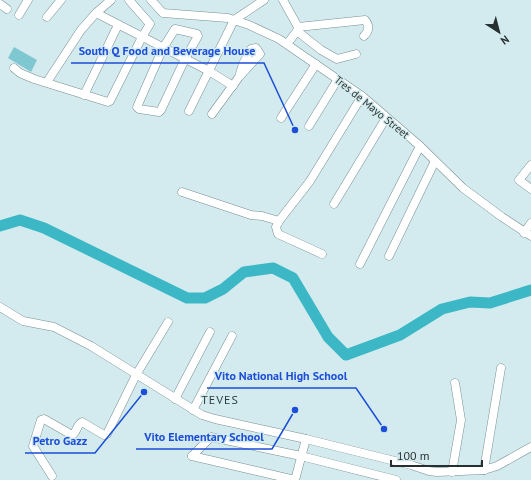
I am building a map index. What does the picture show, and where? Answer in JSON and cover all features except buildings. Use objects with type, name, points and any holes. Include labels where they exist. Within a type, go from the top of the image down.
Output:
[{"type":"street","points":[[19,15],[28,0]]},
{"type":"street","points":[[47,17],[61,0]]},
{"type":"street","points":[[47,82],[81,30],[96,13],[111,0]]},
{"type":"street","points":[[14,68],[20,73],[34,79],[108,102],[111,101],[150,23],[129,0]]},
{"type":"street","name":"Tres de Mayo Street","points":[[151,0],[163,13],[234,20],[279,39],[362,96],[420,146],[463,188],[529,235]]},
{"type":"street","points":[[189,111],[234,20],[264,0]]},
{"type":"street","points":[[283,0],[298,29],[321,50],[337,59],[356,54]]},
{"type":"street","points":[[0,4],[8,9]]},
{"type":"street","points":[[96,13],[209,71],[233,86]]},
{"type":"street","points":[[287,44],[298,29],[365,20],[369,28],[368,32],[364,36]]},
{"type":"street","points":[[84,95],[118,25]]},
{"type":"street","points":[[174,30],[197,34],[198,36],[185,59],[161,111],[139,109],[137,107],[163,48],[174,30]]},
{"type":"street","points":[[281,118],[316,64]]},
{"type":"street","points":[[212,114],[239,78]]},
{"type":"street","points":[[309,126],[338,79]]},
{"type":"street","points":[[322,254],[278,234],[276,227],[310,181],[362,96]]},
{"type":"street","points":[[334,204],[386,118]]},
{"type":"street","points":[[360,264],[420,146]]},
{"type":"street","points":[[389,256],[435,161]]},
{"type":"street","points":[[531,165],[519,180],[531,189]]},
{"type":"street","points":[[182,192],[251,215],[262,216],[279,221]]},
{"type":"street","points":[[529,235],[531,223]]},
{"type":"street","points":[[0,308],[23,321],[54,327],[91,346],[193,410],[202,415],[215,419],[308,439],[429,471],[436,476],[452,472],[484,470],[497,466],[531,447]]},
{"type":"street","points":[[52,476],[33,446],[41,420],[44,419],[72,435],[82,422],[104,435],[107,434],[136,375],[168,322]]},
{"type":"street","points":[[175,398],[210,332]]},
{"type":"street","points":[[193,410],[232,336]]},
{"type":"street","points":[[484,470],[502,368]]},
{"type":"street","points":[[452,472],[461,420],[455,383]]},
{"type":"street","points":[[308,439],[303,457],[295,480],[192,456],[211,437],[303,457],[396,480]]},
{"type":"street","points":[[299,480],[303,457]]},
{"type":"shaded area","points":[[14,47],[37,60],[31,72],[8,58]]},
{"type":"waterway","points":[[0,226],[20,220],[44,228],[187,298],[205,298],[223,289],[244,272],[273,268],[293,278],[328,337],[346,355],[400,335],[442,309],[470,302],[490,303],[531,290]]},
{"type":"place","name":"South Q Food and Beverage House","points":[[295,130]]},
{"type":"place","name":"Petro Gazz","points":[[144,392]]},
{"type":"place","name":"Vito Elementary School","points":[[295,410]]},
{"type":"place","name":"Vito National High School","points":[[384,429]]},
{"type":"district","name":"TEVES","points":[[220,400]]}]
